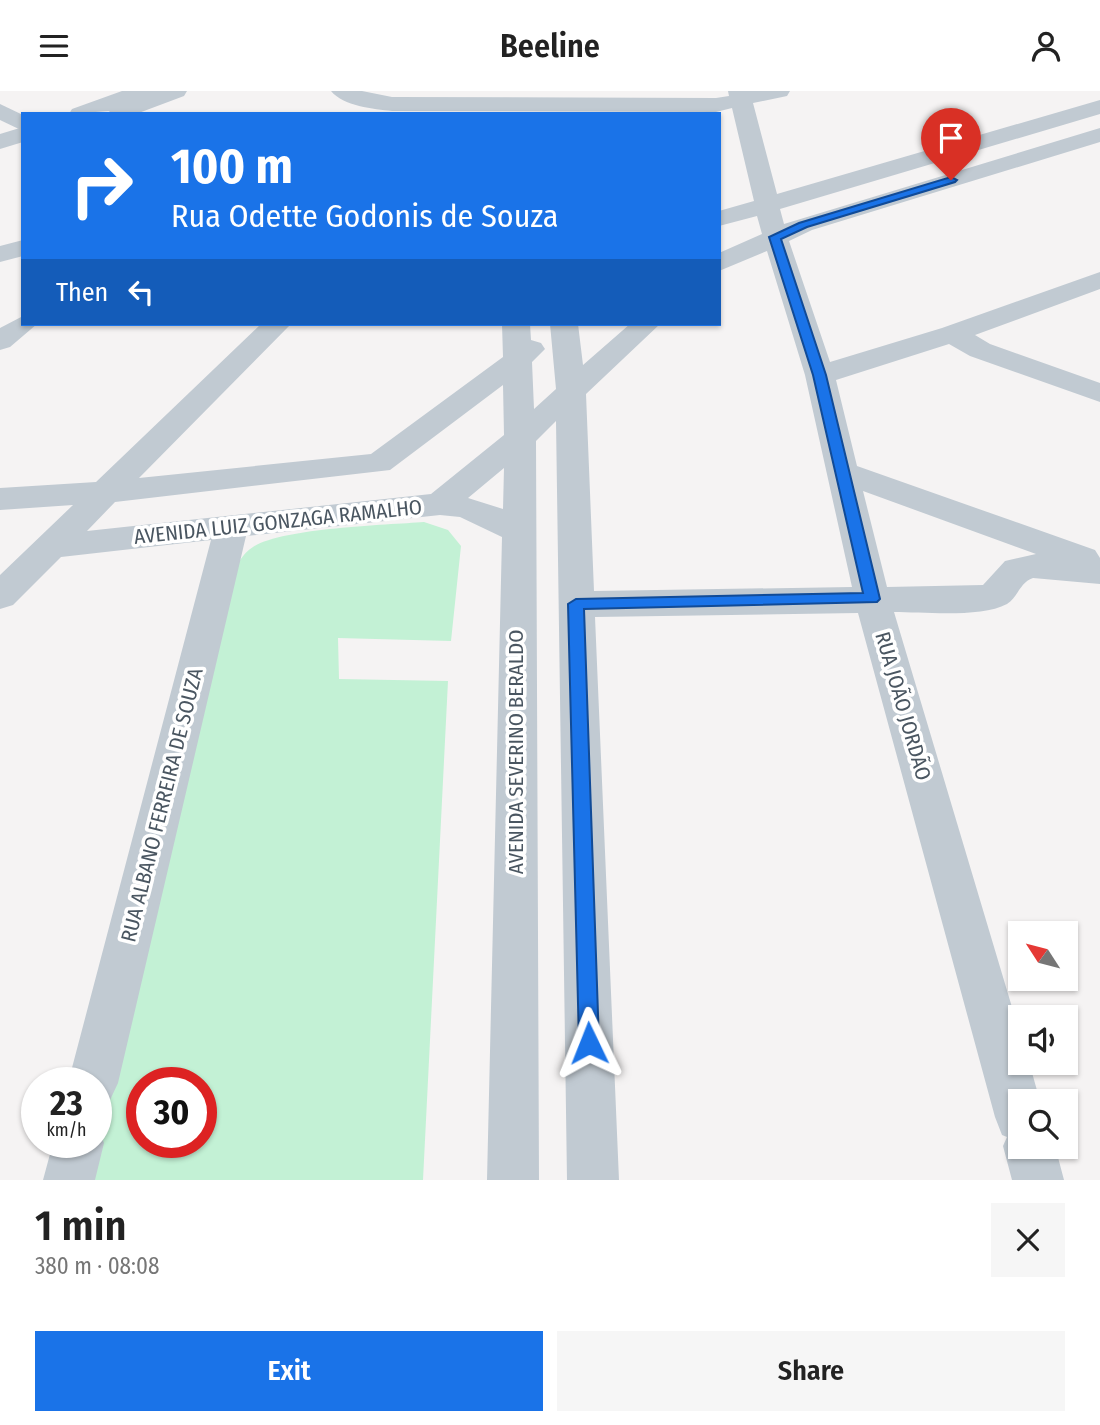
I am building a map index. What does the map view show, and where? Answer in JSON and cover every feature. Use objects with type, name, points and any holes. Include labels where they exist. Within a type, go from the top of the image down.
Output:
[{"type":"street","points":[[85,112],[143,91]]},
{"type":"street","points":[[121,112],[176,91]]},
{"type":"street","points":[[342,91],[382,103],[716,105],[740,96],[779,91]]},
{"type":"street","name":"RUA JOÃO JORDÃO","points":[[740,96],[772,221],[820,375],[872,599],[1012,1089]]},
{"type":"street","points":[[0,111],[21,123]]},
{"type":"street","points":[[721,261],[772,221],[1096,112]]},
{"type":"street","points":[[0,142],[21,135]]},
{"type":"street","points":[[721,219],[803,225],[1100,135]]},
{"type":"street","points":[[0,153],[21,146]]},
{"type":"street","points":[[0,254],[21,249]]},
{"type":"street","points":[[820,375],[952,334],[1100,280]]},
{"type":"street","points":[[0,341],[21,325]]},
{"type":"street","points":[[0,596],[109,492],[275,326]]},
{"type":"street","name":"AVENIDA SEVERINO BERALDO","points":[[513,1180],[520,437],[515,362],[516,326]]},
{"type":"street","points":[[0,499],[109,492],[379,463],[399,451],[560,326]]},
{"type":"street","points":[[563,326],[571,392],[593,1180]]},
{"type":"street","name":"AVENIDA LUIZ GONZAGA RAMALHO","points":[[52,546],[440,504],[520,437],[644,326]]},
{"type":"street","points":[[952,334],[980,350],[1100,393]]},
{"type":"street","points":[[843,472],[1100,564]]},
{"type":"street","points":[[440,504],[462,505],[518,531]]},
{"type":"street","name":"RUA ALBANO FERREIRA DE SOUZA","points":[[97,1067],[231,527]]},
{"type":"street","points":[[576,604],[995,596],[1017,570],[1028,567],[1100,572]]},
{"type":"street","points":[[69,1180],[74,1158]]},
{"type":"street","points":[[1032,1159],[1038,1180]]},
{"type":"green space","points":[[424,522],[448,530],[461,546],[451,641],[338,638],[339,679],[448,681],[423,1180],[93,1180],[92,1158],[112,1158],[112,1067],[109,1067],[231,577],[246,553],[267,541],[286,535]]},
{"type":"route","points":[[589,1043],[576,604],[872,599],[820,375],[775,237],[803,225],[951,180]]}]
